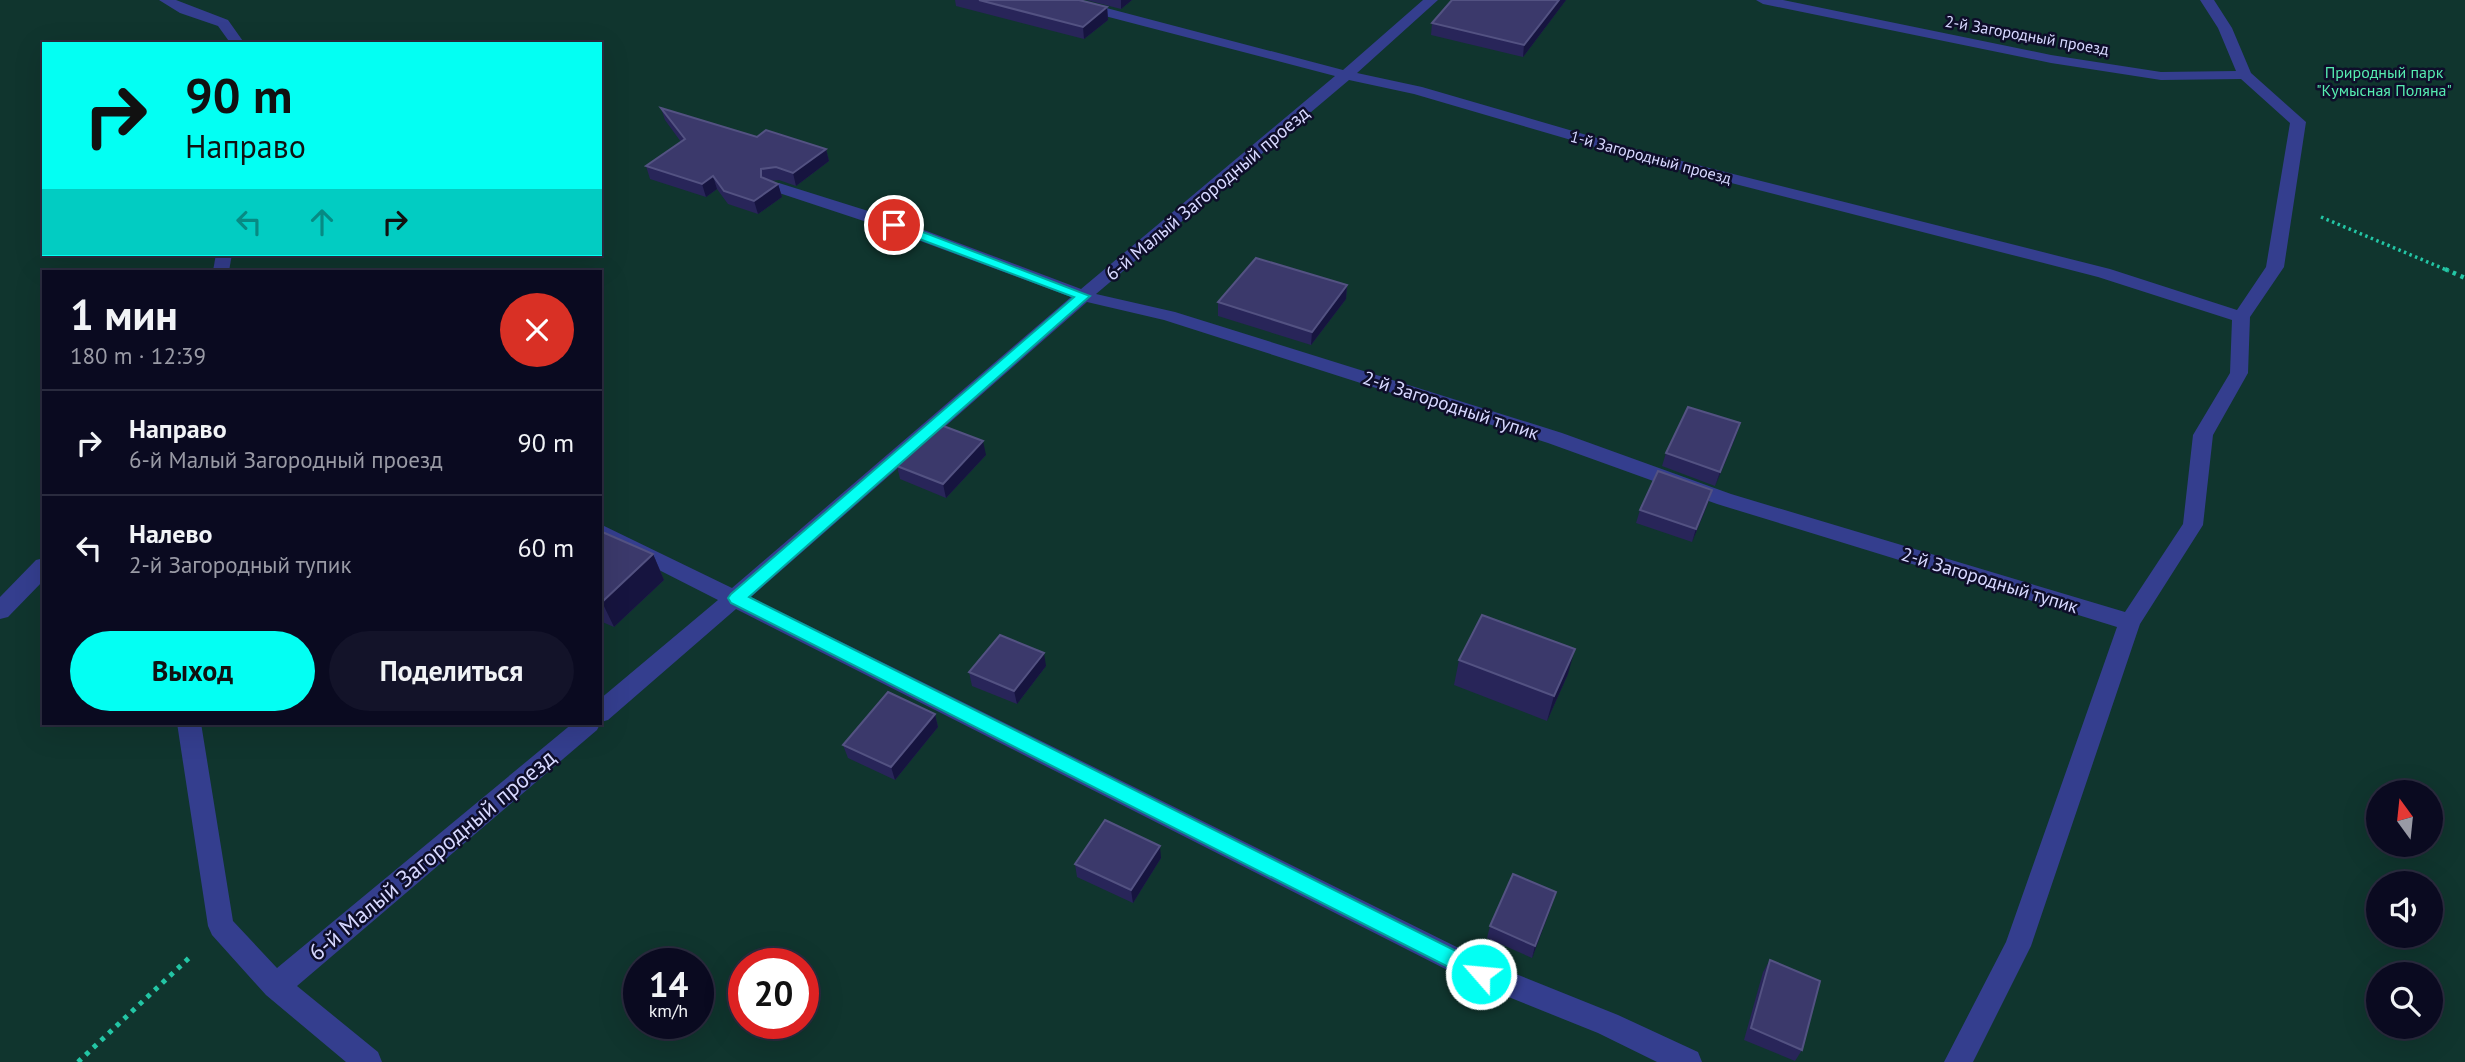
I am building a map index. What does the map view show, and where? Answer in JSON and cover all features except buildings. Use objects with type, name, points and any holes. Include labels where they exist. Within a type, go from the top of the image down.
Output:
[{"type":"street","points":[[166,0],[185,10],[223,23],[237,42]]},
{"type":"street","name":"1-й Загородный проезд","points":[[1060,0],[1347,75],[1417,90],[1632,153],[2104,273],[2241,317]]},
{"type":"street","name":"6-й Малый Загородный проезд","points":[[602,711],[1083,296],[1347,75],[1431,0]]},
{"type":"street","name":"2-й Загородный проезд","points":[[1763,0],[2065,61],[2161,76],[2245,75]]},
{"type":"street","points":[[1958,1062],[2018,946],[2130,621],[2193,524],[2203,435],[2239,373],[2241,317],[2275,267],[2298,122],[2245,75],[2225,29],[2207,0]]},
{"type":"street","name":"2-й Загородный тупик","points":[[773,186],[894,225],[1083,296],[1169,316],[1555,438],[1736,503],[2130,621]]},
{"type":"street","points":[[602,532],[1481,974],[1608,1024],[1688,1062]]},
{"type":"street","points":[[0,611],[42,568]]},
{"type":"street","points":[[188,725],[222,926],[276,986],[368,1062]]},
{"type":"street","name":"6-й Малый Загородный проезд","points":[[276,986],[587,725]]},
{"type":"path","points":[[2285,201],[2465,278]]},
{"type":"path","points":[[79,1062],[222,926]]},
{"type":"green space","name":"Природный парк \"Кумысная Поляна\"","points":[[0,0],[2465,0],[2465,1062],[0,1062]]},
{"type":"route","points":[[894,225],[1083,296],[736,598],[1481,974]]}]
